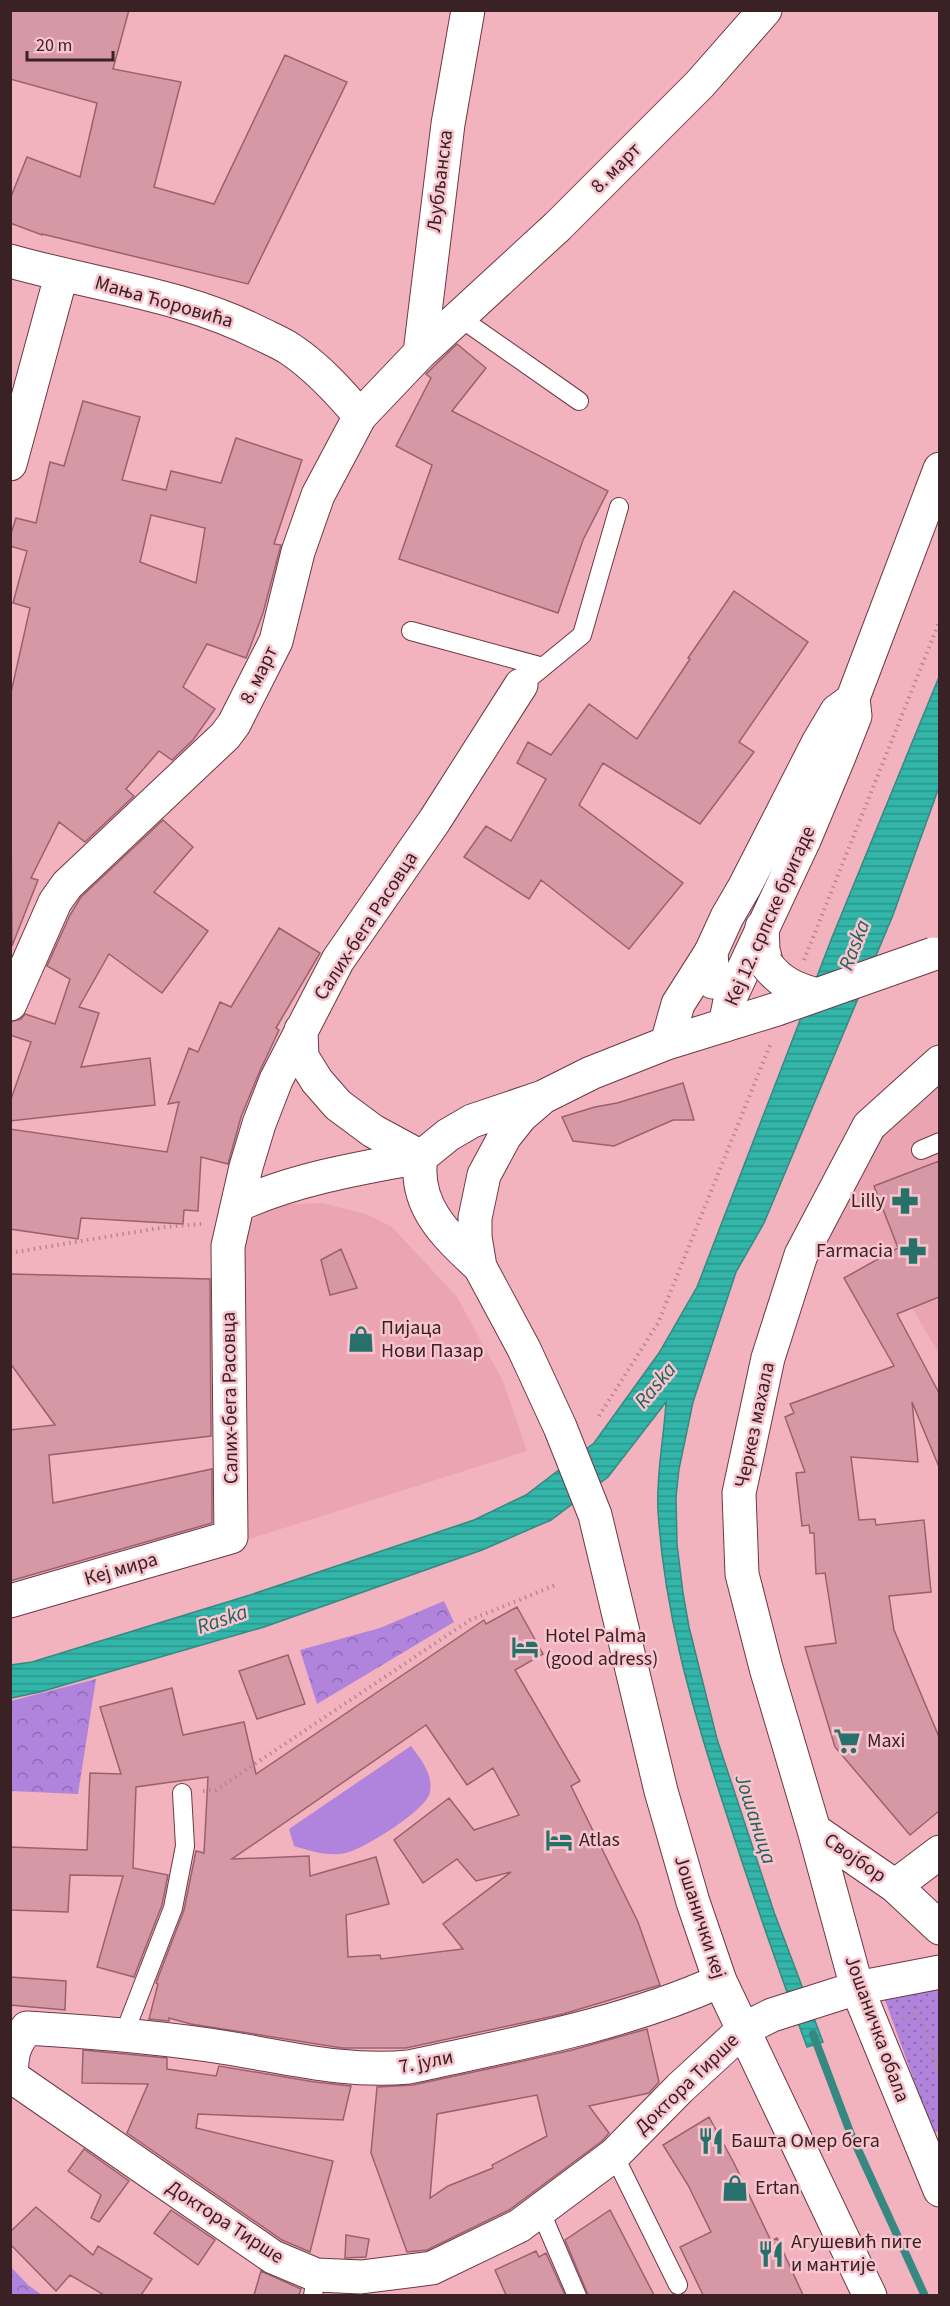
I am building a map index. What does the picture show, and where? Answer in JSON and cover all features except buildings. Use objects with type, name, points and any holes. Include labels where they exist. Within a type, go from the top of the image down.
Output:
[{"type":"street","name":"Љубљанска","points":[[420,353],[448,124],[468,10]]},
{"type":"street","name":"8. март","points":[[10,1004],[55,902],[67,885],[225,736],[234,724],[276,641],[298,552],[318,495],[360,416],[420,353],[558,226],[700,84],[765,10]]},
{"type":"street","name":"Мања Ћоровића","points":[[10,261],[61,276],[167,299],[231,319],[289,349],[336,388],[360,416]]},
{"type":"street","points":[[10,464],[61,276]]},
{"type":"street","name":"Кеј 12. српске бригаде","points":[[725,1025],[731,996],[805,838],[855,716],[853,698],[939,469]]},
{"type":"street","name":"Салих-бега Расовца","points":[[231,1537],[228,1246],[259,1124],[276,1080],[338,960],[532,676]]},
{"type":"street","name":"Кеј 12. српске бригаде","points":[[725,1025],[715,998],[711,952],[726,917],[745,886],[818,743],[837,711],[853,698]]},
{"type":"street","points":[[762,927],[763,950],[767,965],[775,975],[788,985],[817,995]]},
{"type":"street","points":[[667,1044],[678,1004],[711,952]]},
{"type":"street","points":[[236,1213],[255,1197],[342,1172],[421,1157],[459,1128],[543,1096],[591,1073],[667,1044],[777,1009],[936,953]]},
{"type":"street","points":[[301,1030],[302,1057],[317,1081],[338,1105],[373,1131],[421,1157]]},
{"type":"street","name":"Черкез махала","points":[[814,1830],[766,1668],[742,1574],[740,1493],[768,1358],[801,1255],[869,1126],[939,1062]]},
{"type":"street","points":[[480,1267],[475,1237],[475,1218],[484,1175],[505,1136],[521,1116],[543,1096]]},
{"type":"street","points":[[421,1157],[418,1174],[426,1204],[438,1225],[480,1267]]},
{"type":"street","name":"Јошанички кеј","points":[[480,1267],[524,1349],[560,1427],[595,1515],[662,1791],[693,1902],[720,1981],[758,2022],[870,2295]]},
{"type":"street","name":"Кеј мира","points":[[10,1601],[231,1537]]},
{"type":"street","name":"Својбор","points":[[814,1830],[895,1886],[939,1928]]},
{"type":"street","name":"Јошаничка обала","points":[[814,1830],[857,1988],[939,2190]]},
{"type":"street","name":"Својбор","points":[[895,1886],[939,1852]]},
{"type":"street","points":[[758,2022],[857,1988],[939,1972]]},
{"type":"street","name":"7. јули","points":[[11,2076],[12,2054],[16,2042],[27,2028],[124,2034],[228,2048],[331,2066],[385,2070],[409,2067],[566,2032],[670,2001],[720,1981]]},
{"type":"street","name":"Доктора Тирше","points":[[11,2076],[315,2285],[432,2268],[519,2226],[614,2155],[680,2088],[758,2022]]},
{"type":"lane","points":[[459,317],[579,401]]},
{"type":"lane","name":"Салих-бега Расовца","points":[[532,676],[582,635],[620,507]]},
{"type":"lane","points":[[411,631],[532,676]]},
{"type":"lane","points":[[921,1150],[939,1142]]},
{"type":"lane","points":[[124,2034],[173,1908],[186,1846],[182,1793]]},
{"type":"lane","points":[[614,2155],[678,2284]]},
{"type":"lane","points":[[540,2210],[577,2295]]},
{"type":"path","points":[[10,1253],[236,1213]]},
{"type":"path","points":[[182,1793],[216,1790],[470,1620],[558,1584]]},
{"type":"path","points":[[915,2003],[939,2075]]},
{"type":"path","points":[[933,2057],[939,2054]]},
{"type":"shaded area","points":[[939,1062],[939,1354],[880,1253],[801,1255],[869,1126]]},
{"type":"shaded area","name":"Пијаца Нови Пазар","points":[[323,1203],[366,1214],[392,1227],[457,1297],[503,1381],[527,1451],[243,1541],[240,1250],[252,1220],[274,1205]]},
{"type":"green space","points":[[444,1601],[454,1622],[317,1704],[300,1650],[380,1628]]},
{"type":"green space","points":[[96,1679],[78,1794],[11,1791],[11,1701]]},
{"type":"green space","points":[[411,1746],[430,1779],[430,1792],[426,1800],[408,1818],[381,1836],[342,1854],[314,1852],[294,1846],[289,1829]]},
{"type":"green space","points":[[939,1988],[939,2131],[933,2133],[885,2000]]},
{"type":"green space","points":[[11,2267],[28,2285],[42,2295],[11,2295]]},
{"type":"water","name":"Raska","points":[[939,677],[939,787],[893,915],[764,1223],[736,1272],[693,1402],[679,1469],[676,1497],[677,1544],[683,1593],[689,1627],[717,1739],[774,1912],[823,2042],[807,2047],[730,1826],[698,1724],[680,1654],[666,1583],[658,1511],[659,1470],[666,1402],[608,1477],[551,1520],[482,1550],[264,1627],[40,1692],[11,1698],[11,1665],[32,1662],[250,1595],[474,1520],[526,1495],[594,1443],[659,1353],[697,1287],[833,935]]},
{"type":"waterway","name":"Јошаница","points":[[813,2034],[850,2132],[925,2296]]},
{"type":"place","name":"Lilly","points":[[905,1201]]},
{"type":"place","name":"Farmacia","points":[[913,1251]]},
{"type":"place","name":"Пијаца Нови Пазар","points":[[361,1339]]},
{"type":"place","name":"Hotel Palma (good adress)","points":[[525,1647]]},
{"type":"place","name":"Maxi","points":[[847,1741]]},
{"type":"place","name":"Atlas","points":[[559,1840]]},
{"type":"place","name":"Башта Омер бега","points":[[711,2141]]},
{"type":"place","name":"Ertan","points":[[735,2188]]},
{"type":"place","name":"Агушевић пите и мантије","points":[[771,2254]]}]
